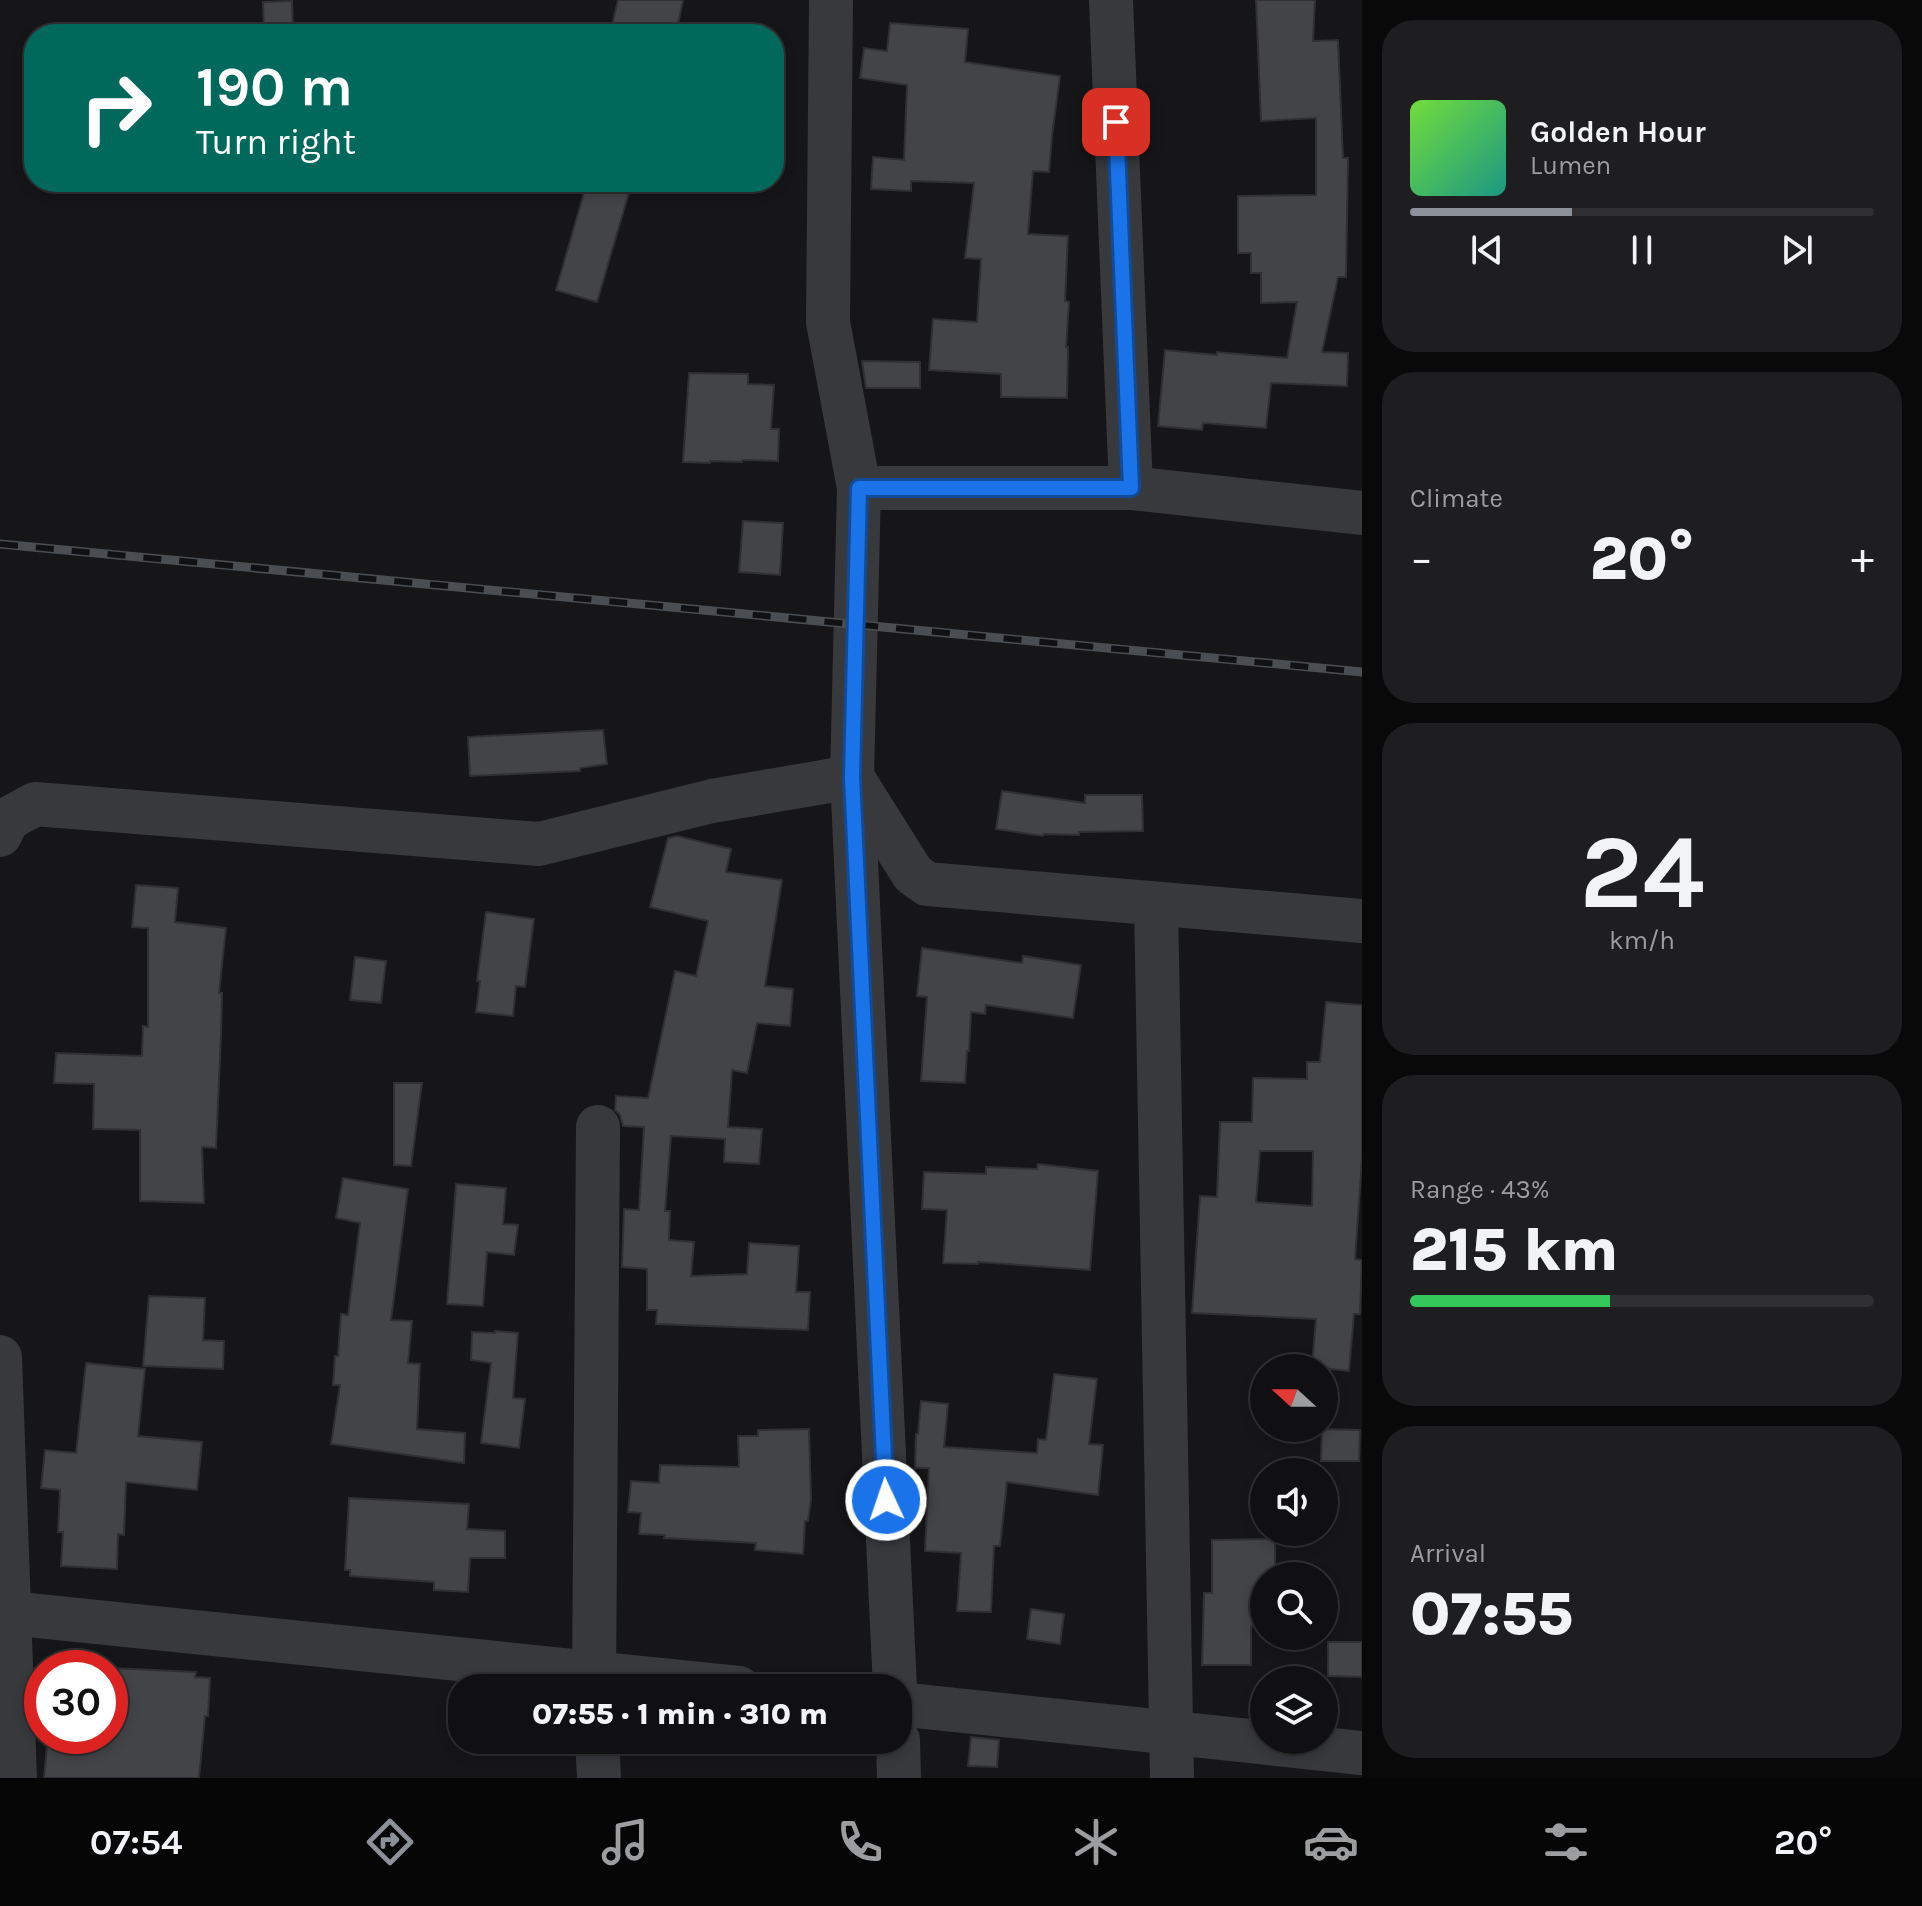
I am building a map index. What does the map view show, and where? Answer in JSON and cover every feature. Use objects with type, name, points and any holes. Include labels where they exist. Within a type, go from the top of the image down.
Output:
[{"type":"street","points":[[831,0],[828,322],[859,488],[852,777],[894,1674]]},
{"type":"street","points":[[1111,0],[1131,488]]},
{"type":"street","points":[[859,488],[1131,488],[1362,513]]},
{"type":"street","points":[[0,835],[8,819],[35,804],[539,844],[712,801],[852,777]]},
{"type":"street","points":[[852,777],[913,874],[927,884],[1362,921]]},
{"type":"street","points":[[1156,904],[1172,1778]]},
{"type":"street","points":[[594,1674],[598,1127]]},
{"type":"street","points":[[0,1357],[15,1778]]},
{"type":"street","points":[[9,1613],[534,1674]]},
{"type":"street","points":[[912,1705],[1362,1753]]},
{"type":"street","points":[[598,1754],[599,1778]]},
{"type":"street","points":[[898,1754],[899,1778]]},
{"type":"building","points":[[618,0],[683,0],[678,24],[612,24]]},
{"type":"building","points":[[1256,0],[1315,0],[1313,41],[1338,40],[1343,158],[1348,158],[1346,277],[1338,277],[1322,352],[1348,353],[1347,386],[1271,383],[1266,428],[1203,423],[1202,430],[1158,426],[1165,350],[1287,358],[1297,302],[1261,303],[1261,273],[1251,273],[1251,253],[1238,253],[1238,196],[1316,195],[1316,118],[1261,121]]},
{"type":"building","points":[[292,1],[293,24],[264,24],[263,2]]},
{"type":"building","points":[[890,23],[968,29],[965,62],[1060,76],[1049,172],[1033,171],[1028,234],[1068,236],[1065,301],[1069,302],[1067,398],[1001,397],[1001,374],[929,370],[933,319],[977,322],[981,259],[965,258],[974,183],[911,181],[911,191],[871,189],[873,157],[904,160],[907,85],[860,78],[864,48],[887,51]]},
{"type":"building","points":[[584,192],[629,192],[597,302],[556,290]]},
{"type":"building","points":[[862,361],[920,362],[920,388],[866,388]]},
{"type":"building","points":[[689,373],[748,374],[748,384],[774,385],[771,429],[779,429],[778,461],[683,462]]},
{"type":"building","points":[[743,521],[783,523],[780,575],[739,572]]},
{"type":"building","points":[[603,730],[607,764],[580,768],[580,771],[470,776],[468,737]]},
{"type":"building","points":[[1002,791],[1085,803],[1085,795],[1142,795],[1143,831],[1043,836],[996,829]]},
{"type":"building","points":[[677,836],[731,849],[726,872],[782,880],[765,986],[793,989],[790,1026],[757,1023],[747,1073],[732,1070],[728,1127],[762,1129],[759,1164],[724,1162],[725,1139],[671,1136],[665,1211],[670,1211],[669,1240],[694,1242],[691,1276],[747,1274],[749,1243],[799,1246],[796,1292],[810,1292],[808,1330],[656,1324],[657,1310],[647,1310],[647,1269],[622,1267],[624,1209],[639,1210],[644,1127],[623,1126],[615,1110],[616,1096],[648,1098],[675,971],[696,976],[708,921],[650,907],[668,838]]},
{"type":"building","points":[[136,885],[178,888],[175,922],[226,928],[219,993],[222,993],[216,1148],[202,1147],[204,1203],[140,1201],[140,1130],[93,1129],[94,1084],[54,1083],[56,1053],[142,1056],[143,1026],[148,1027],[148,928],[132,927]]},
{"type":"building","points":[[486,912],[534,919],[525,987],[516,986],[513,1016],[476,1012]]},
{"type":"building","points":[[922,948],[1022,963],[1023,956],[1081,965],[1073,1018],[986,1005],[985,1014],[971,1012],[965,1083],[921,1081],[927,997],[917,996]]},
{"type":"building","points":[[355,957],[386,961],[381,1003],[350,1000]]},
{"type":"building","points":[[1326,1002],[1362,1005],[1362,1159],[1355,1259],[1362,1260],[1360,1314],[1354,1314],[1349,1371],[1338,1370],[1338,1354],[1313,1354],[1316,1319],[1192,1313],[1200,1196],[1217,1197],[1220,1122],[1252,1122],[1253,1078],[1307,1079],[1307,1062],[1320,1062]],"holes":[[[1260,1151],[1313,1151],[1312,1206],[1256,1202]]]},
{"type":"building","points":[[394,1083],[422,1083],[411,1166],[394,1165]]},
{"type":"building","points":[[1038,1164],[1098,1171],[1090,1270],[978,1262],[943,1263],[947,1210],[922,1209],[924,1172],[986,1174],[986,1167],[1037,1169]]},
{"type":"building","points":[[343,1178],[408,1189],[391,1320],[412,1321],[408,1363],[420,1364],[417,1429],[465,1433],[464,1463],[331,1444],[340,1385],[333,1385],[335,1356],[338,1356],[341,1314],[348,1315],[360,1223],[336,1218]]},
{"type":"building","points":[[456,1184],[506,1188],[503,1224],[518,1225],[514,1255],[487,1252],[483,1306],[447,1304]]},
{"type":"building","points":[[149,1296],[205,1298],[203,1340],[224,1341],[223,1369],[143,1366]]},
{"type":"building","points":[[472,1332],[518,1333],[513,1398],[525,1399],[519,1448],[481,1443],[491,1363],[471,1360]]},
{"type":"building","points":[[86,1363],[145,1369],[138,1436],[202,1442],[197,1490],[126,1482],[124,1535],[118,1534],[117,1569],[61,1566],[63,1532],[58,1532],[60,1490],[41,1488],[45,1450],[76,1453]]},
{"type":"building","points":[[1054,1374],[1097,1379],[1089,1444],[1103,1445],[1098,1495],[1007,1482],[1000,1546],[994,1546],[991,1612],[957,1611],[961,1553],[925,1551],[929,1468],[915,1468],[921,1401],[948,1404],[944,1447],[1037,1453],[1038,1439],[1046,1440]]},
{"type":"building","points":[[809,1429],[811,1499],[808,1521],[805,1521],[803,1554],[755,1550],[756,1543],[639,1534],[641,1513],[628,1512],[631,1481],[659,1483],[660,1465],[739,1467],[738,1436],[758,1436],[758,1430]]},
{"type":"building","points":[[1338,1429],[1360,1430],[1359,1461],[1321,1458],[1322,1442],[1338,1442]]},
{"type":"building","points":[[349,1498],[469,1504],[467,1529],[505,1531],[505,1558],[470,1558],[468,1592],[434,1590],[434,1582],[350,1576],[350,1570],[345,1570]]},
{"type":"building","points":[[1250,1539],[1250,1546],[1275,1546],[1275,1562],[1250,1562],[1251,1665],[1202,1665],[1204,1593],[1212,1593],[1212,1540]]},
{"type":"building","points":[[1031,1609],[1064,1614],[1060,1644],[1027,1639]]},
{"type":"building","points":[[1338,1642],[1362,1642],[1362,1677],[1338,1676],[1338,1666],[1328,1666],[1328,1650],[1338,1650]]},
{"type":"building","points":[[128,1669],[196,1672],[195,1677],[210,1678],[199,1778],[44,1778],[46,1754],[128,1754]]},
{"type":"building","points":[[971,1737],[999,1740],[997,1767],[968,1766]]},
{"type":"railway","points":[[0,544],[1362,672]]},
{"type":"route","points":[[886,1500],[852,777],[859,488],[1131,488],[1116,122]]}]
